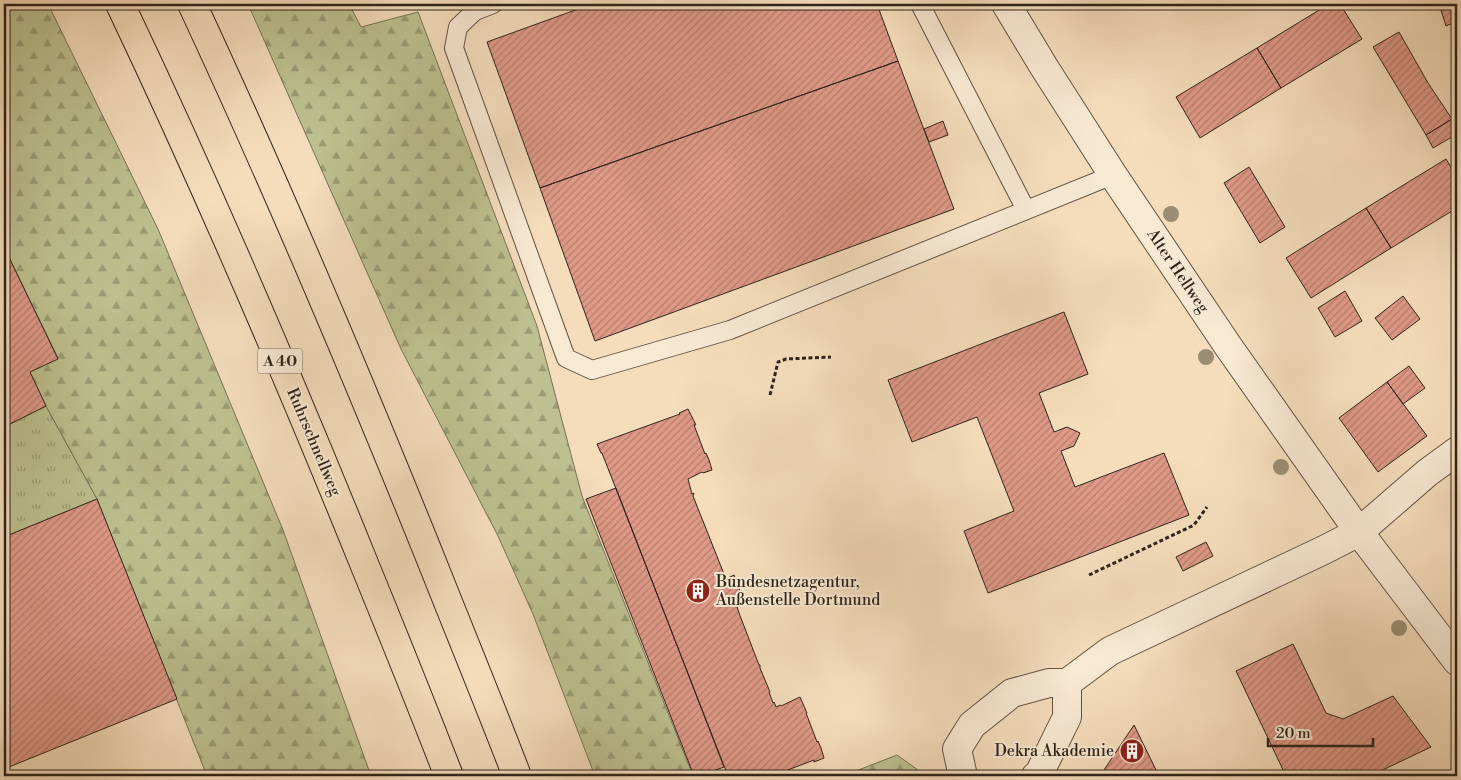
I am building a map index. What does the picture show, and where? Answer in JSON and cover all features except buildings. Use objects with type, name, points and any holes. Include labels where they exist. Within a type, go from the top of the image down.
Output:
[{"type":"highway","name":"Ruhrschnellweg","points":[[120,4],[176,123],[299,405],[387,620],[448,776]]},
{"type":"highway","points":[[192,4],[232,89],[329,311],[401,485],[517,776]]},
{"type":"street","name":"Alter Hellweg","points":[[1006,4],[1113,175],[1228,346],[1359,532],[1457,661]]},
{"type":"street","points":[[963,776],[957,749],[972,725],[1012,693],[1049,683],[1067,683],[1110,651],[1359,532],[1427,473],[1457,451]]},
{"type":"street","points":[[1036,776],[1039,774],[1067,717],[1067,683]]},
{"type":"lane","points":[[492,4],[475,11],[458,27],[454,48],[566,358],[592,370],[730,330],[1113,175]]},
{"type":"lane","points":[[920,4],[1026,210]]},
{"type":"path","points":[[770,395],[778,362],[786,359],[831,357]]},
{"type":"path","points":[[1089,575],[1194,525],[1207,507]]},
{"type":"green space","points":[[4,4],[48,4],[158,229],[283,530],[371,776],[207,776],[97,499],[46,406],[30,372],[58,358],[4,247]]},
{"type":"green space","points":[[248,4],[349,4],[361,27],[418,12],[537,326],[582,496],[693,776],[595,776],[533,614],[498,536],[401,349]]},
{"type":"green space","points":[[46,406],[97,499],[4,537],[4,427]]},
{"type":"green space","points":[[897,755],[918,770],[921,776],[843,776]]},
{"type":"place","name":"Bundesnetzagentur, Außenstelle Dortmund","points":[[698,591]]},
{"type":"place","name":"Dekra Akademie","points":[[1132,751]]}]
